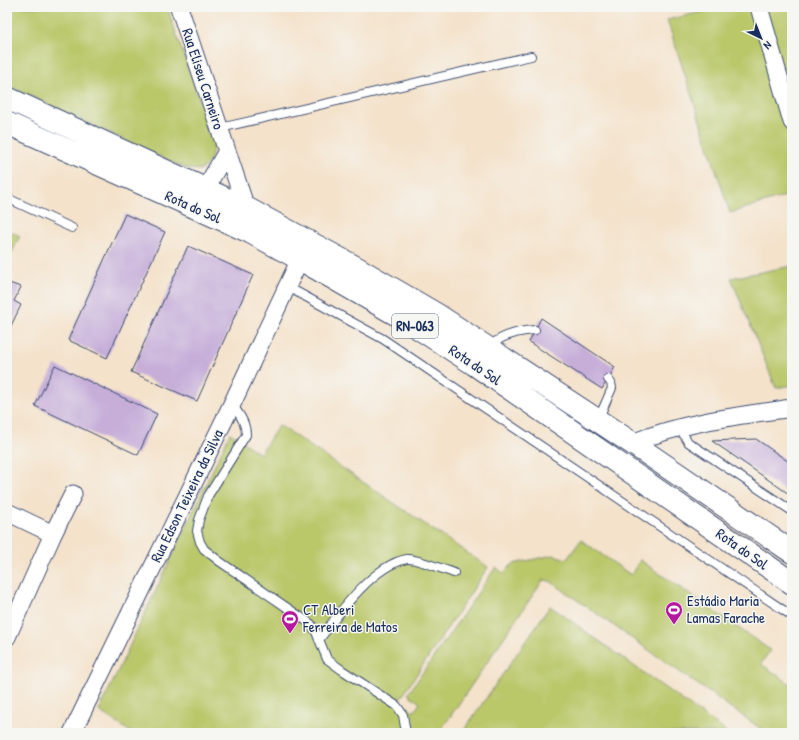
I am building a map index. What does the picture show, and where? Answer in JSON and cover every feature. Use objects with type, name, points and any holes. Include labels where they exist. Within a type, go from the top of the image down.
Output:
[{"type":"main road","name":"Rota do Sol","points":[[7,98],[246,208],[357,268],[436,314],[788,546]]},
{"type":"main road","name":"Rota do Sol","points":[[8,124],[250,232],[406,320],[474,364],[792,583]]},
{"type":"street","name":"Rua Eliseu Carneiro","points":[[179,7],[246,208]]},
{"type":"street","points":[[759,7],[792,122]]},
{"type":"street","points":[[205,189],[228,152]]},
{"type":"street","name":"Rua Edson Teixeira da Silva","points":[[72,733],[232,404],[300,259]]},
{"type":"street","points":[[632,443],[654,434],[679,427],[792,408]]},
{"type":"street","points":[[7,638],[53,534],[73,494]]},
{"type":"street","points":[[7,512],[53,534]]},
{"type":"lane","points":[[220,128],[532,56]]},
{"type":"lane","points":[[7,198],[72,228]]},
{"type":"lane","points":[[288,286],[383,339],[792,616]]},
{"type":"lane","points":[[487,348],[496,340],[522,331],[535,330]]},
{"type":"lane","points":[[598,421],[612,388],[608,379]]},
{"type":"lane","points":[[232,404],[243,420],[246,428],[246,435],[208,496],[199,520],[197,531],[200,542],[204,549],[219,561],[311,624],[320,640],[327,659],[398,706],[404,715],[406,733]]},
{"type":"lane","points":[[679,427],[688,442],[792,512]]},
{"type":"lane","points":[[320,640],[347,602],[384,567],[409,558],[454,572]]},
{"type":"green space","points":[[7,7],[167,7],[214,143],[211,159],[202,170],[187,169],[7,85]]},
{"type":"green space","points":[[723,7],[792,7],[792,194],[730,213],[667,20]]},
{"type":"green space","points":[[7,230],[20,236],[7,262]]},
{"type":"green space","points":[[792,266],[792,385],[776,388],[731,278]]},
{"type":"green space","name":"CT Alberi Ferreira de Matos","points":[[279,425],[488,567],[399,701],[414,712],[420,703],[408,694],[496,567],[503,573],[513,564],[553,555],[567,559],[581,540],[631,575],[640,560],[770,650],[761,664],[792,685],[792,733],[767,733],[550,581],[543,580],[439,733],[132,733],[99,711],[230,433],[260,454]]},
{"type":"green space","points":[[550,606],[728,733],[462,733]]},
{"type":"building","points":[[125,214],[165,232],[107,358],[68,340]]},
{"type":"building","points":[[188,246],[253,275],[197,401],[131,372]]},
{"type":"building","points":[[9,283],[21,287],[14,301],[21,305],[7,334],[7,288]]},
{"type":"building","points":[[541,318],[615,367],[602,389],[529,342]]},
{"type":"building","points":[[55,365],[157,414],[138,455],[35,406]]},
{"type":"building","points":[[756,439],[792,464],[792,496],[712,441]]},
{"type":"place","name":"Estádio Maria Lamas Farache","points":[[674,625]]},
{"type":"place","name":"CT Alberi Ferreira de Matos","points":[[290,634]]}]
